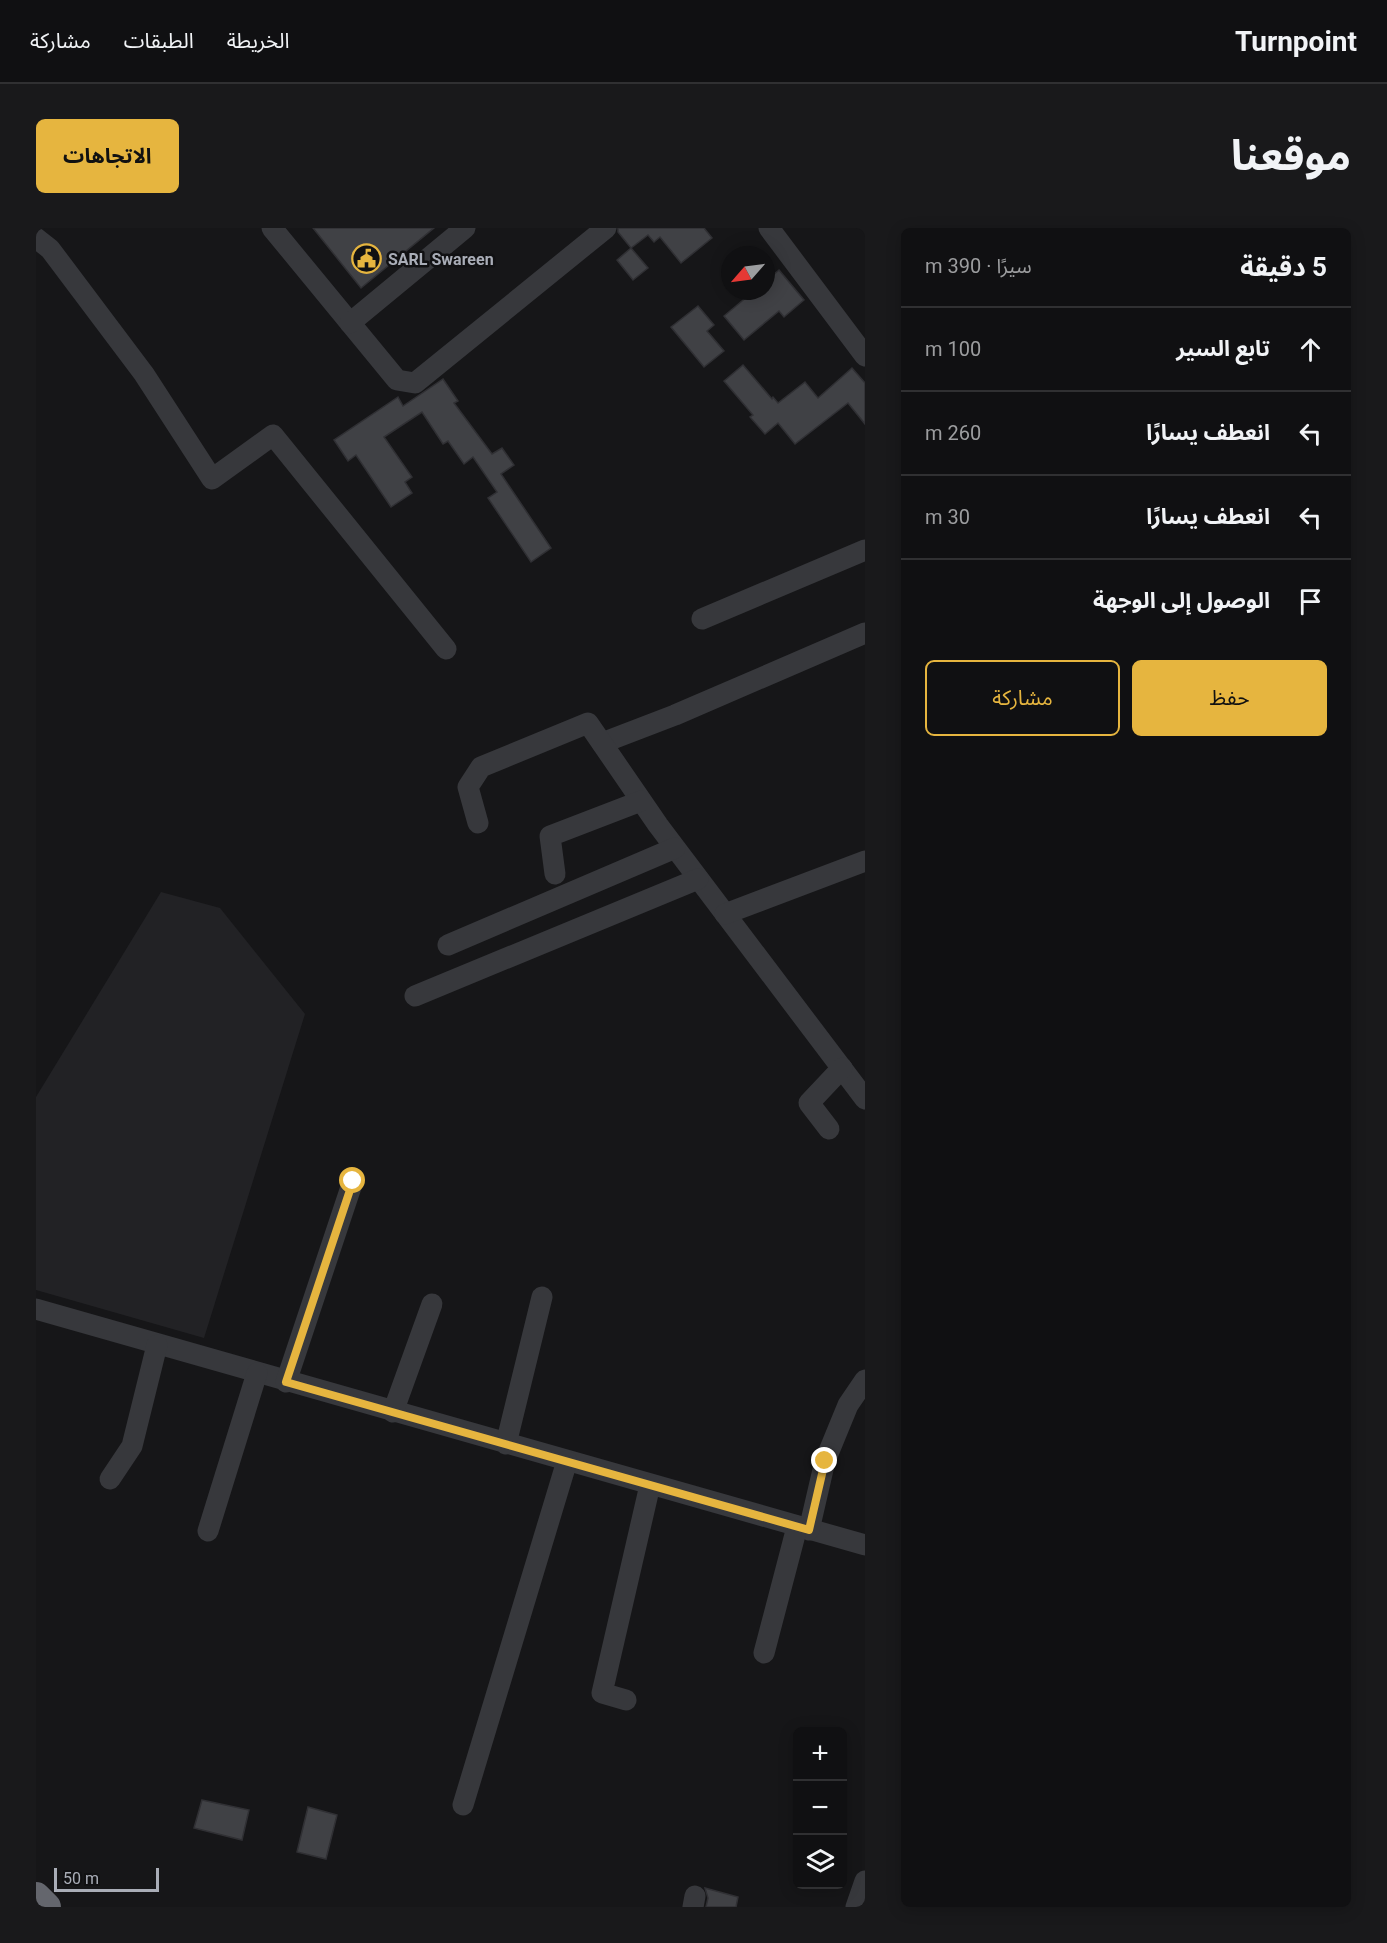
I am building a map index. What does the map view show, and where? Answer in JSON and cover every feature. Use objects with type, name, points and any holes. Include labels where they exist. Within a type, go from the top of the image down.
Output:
[{"type":"highway","points":[[36,1897],[46,1907]]},
{"type":"street","points":[[272,228],[397,380],[415,383],[606,228]]},
{"type":"street","points":[[350,323],[465,228]]},
{"type":"street","points":[[769,228],[865,356]]},
{"type":"street","points":[[36,238],[50,249],[144,374],[212,479],[273,435],[447,649]]},
{"type":"street","points":[[702,619],[865,550]]},
{"type":"street","points":[[602,743],[675,715],[865,633]]},
{"type":"street","points":[[478,823],[468,787],[481,767],[588,723],[675,848],[865,1099]]},
{"type":"street","points":[[555,874],[550,836],[641,801]]},
{"type":"street","points":[[448,945],[675,848]]},
{"type":"street","points":[[725,914],[865,861]]},
{"type":"street","points":[[415,996],[698,879]]},
{"type":"street","points":[[830,1129],[809,1103],[842,1068]]},
{"type":"street","points":[[286,1382],[353,1181]]},
{"type":"street","points":[[506,1444],[542,1297]]},
{"type":"street","points":[[393,1412],[432,1304]]},
{"type":"street","points":[[36,1310],[865,1545]]},
{"type":"street","points":[[110,1479],[132,1446],[157,1344]]},
{"type":"street","points":[[208,1531],[257,1373]]},
{"type":"street","points":[[764,1653],[825,1461],[848,1405],[865,1380]]},
{"type":"street","points":[[463,1805],[567,1461]]},
{"type":"street","points":[[626,1700],[602,1693],[650,1485]]},
{"type":"street","points":[[858,1907],[865,1881]]},
{"type":"shaded area","points":[[161,892],[220,908],[305,1014],[204,1338],[36,1290],[36,1097]]},
{"type":"building","name":"SARL Swareen","points":[[313,228],[434,228],[361,288]]},
{"type":"building","points":[[618,228],[704,228],[712,238],[681,263],[660,237],[654,242],[648,235],[631,248],[618,232]]},
{"type":"building","points":[[631,248],[648,268],[633,280],[617,260]]},
{"type":"building","points":[[779,270],[804,300],[784,317],[779,311],[744,340],[724,316],[743,300],[775,300],[775,273]]},
{"type":"building","points":[[698,306],[714,325],[707,331],[724,351],[704,367],[671,327]]},
{"type":"building","points":[[743,365],[778,403],[805,382],[818,398],[852,368],[865,383],[865,424],[848,403],[795,444],[778,423],[765,434],[750,417],[753,415],[724,381]]},
{"type":"building","points":[[443,379],[458,401],[454,403],[492,454],[502,448],[514,465],[501,474],[551,548],[531,562],[488,498],[497,492],[473,457],[464,464],[448,441],[443,444],[422,412],[384,437],[412,477],[405,482],[412,493],[391,507],[356,455],[348,461],[334,440],[398,397],[403,406]]},
{"type":"building","points":[[202,1800],[249,1810],[242,1840],[194,1828]]},
{"type":"building","points":[[308,1807],[337,1815],[326,1859],[297,1852]]},
{"type":"building","points":[[705,1888],[738,1897],[736,1907],[706,1907],[708,1898]]},
{"type":"place","name":"SARL Swareen","points":[[367,259]]},
{"type":"route","points":[[353,1181],[286,1382],[809,1530],[825,1461]]}]
